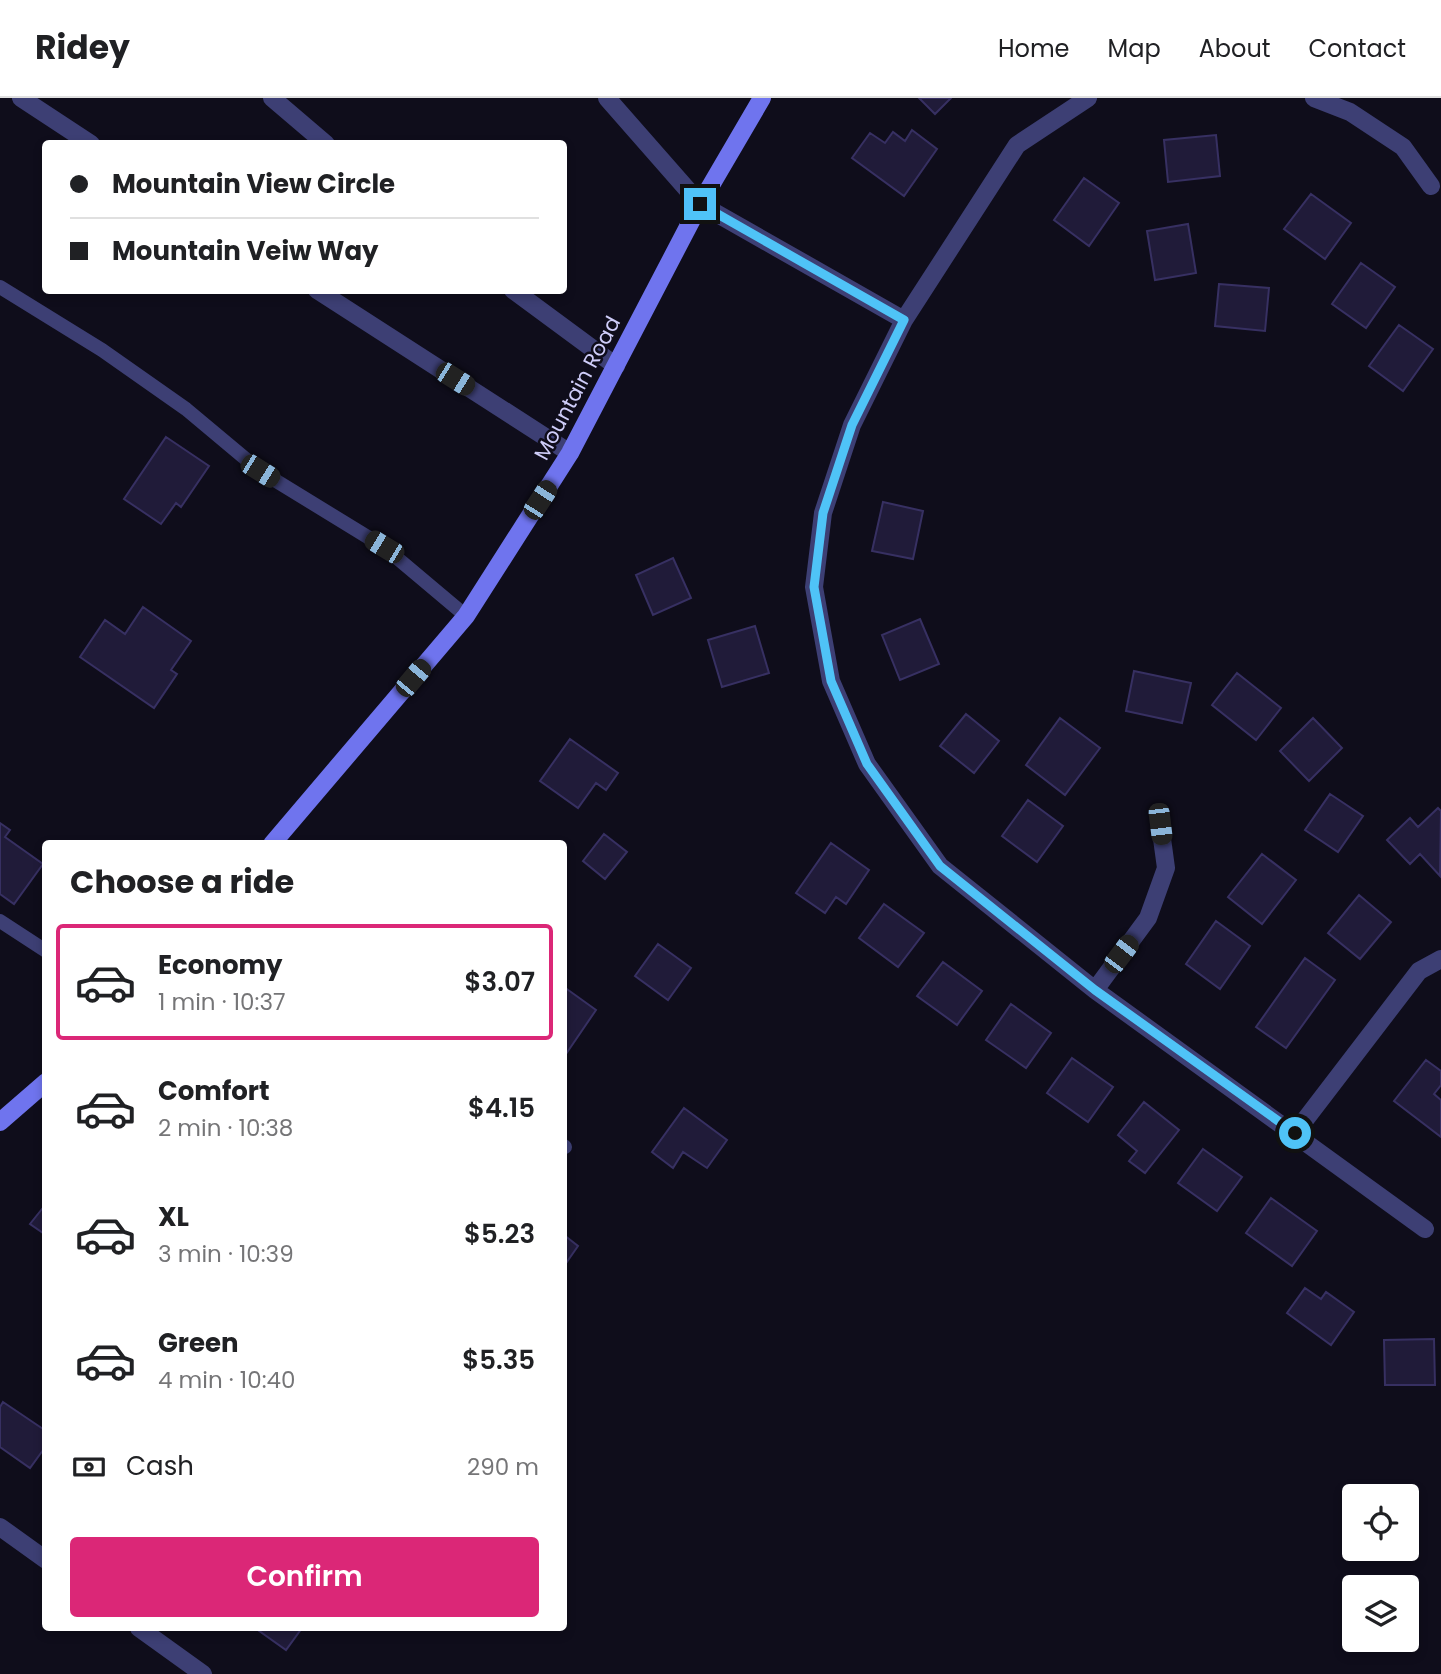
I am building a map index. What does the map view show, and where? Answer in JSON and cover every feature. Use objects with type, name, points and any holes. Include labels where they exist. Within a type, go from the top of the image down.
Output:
[{"type":"main road","name":"Mountain Road","points":[[275,840],[466,616],[570,453],[700,204],[762,98]]},
{"type":"main road","points":[[0,1122],[42,1085]]},
{"type":"street","points":[[21,98],[85,140]]},
{"type":"street","points":[[272,98],[321,140]]},
{"type":"street","points":[[607,98],[700,204],[904,320]]},
{"type":"street","points":[[1088,98],[1017,145],[904,320],[852,425],[823,513],[814,587],[831,681],[867,764],[940,866],[1095,990],[1425,1229]]},
{"type":"street","points":[[1314,98],[1350,112],[1404,147],[1430,186]]},
{"type":"street","points":[[323,294],[570,453]]},
{"type":"street","points":[[518,294],[616,366]]},
{"type":"street","points":[[1095,990],[1148,918],[1166,868],[1160,824]]},
{"type":"street","points":[[1295,1133],[1419,971],[1441,959]]},
{"type":"street","points":[[0,1527],[42,1557]]},
{"type":"street","points":[[143,1631],[203,1674]]},
{"type":"lane","points":[[0,287],[102,350],[165,394],[260,471],[384,547],[466,616]]},
{"type":"lane","points":[[0,920],[42,948]]},
{"type":"building","points":[[919,98],[951,98],[935,114]]},
{"type":"building","points":[[912,130],[937,149],[904,196],[852,158],[870,133],[885,143],[893,132],[905,141]]},
{"type":"building","points":[[1216,135],[1220,176],[1168,182],[1164,140]]},
{"type":"building","points":[[1084,178],[1119,203],[1089,246],[1054,220]]},
{"type":"building","points":[[1311,194],[1351,223],[1325,259],[1284,229]]},
{"type":"building","points":[[1188,224],[1196,273],[1155,280],[1147,231]]},
{"type":"building","points":[[1361,263],[1395,287],[1366,328],[1332,304]]},
{"type":"building","points":[[1219,284],[1269,288],[1265,331],[1215,326]]},
{"type":"building","points":[[1399,325],[1433,349],[1403,391],[1369,366]]},
{"type":"building","points":[[166,437],[209,466],[181,507],[176,503],[161,524],[124,499]]},
{"type":"building","points":[[883,502],[923,511],[913,559],[872,551]]},
{"type":"building","points":[[673,558],[691,598],[653,615],[636,575]]},
{"type":"building","points":[[143,607],[191,641],[171,670],[177,674],[154,708],[80,657],[105,620],[125,634]]},
{"type":"building","points":[[920,619],[939,664],[900,680],[882,635]]},
{"type":"building","points":[[755,626],[769,673],[722,687],[708,640]]},
{"type":"building","points":[[1134,671],[1191,683],[1182,723],[1126,711]]},
{"type":"building","points":[[1237,673],[1281,708],[1256,740],[1212,705]]},
{"type":"building","points":[[966,714],[999,741],[974,773],[940,746]]},
{"type":"building","points":[[1060,718],[1100,748],[1065,795],[1026,765]]},
{"type":"building","points":[[1313,718],[1342,748],[1309,781],[1280,751]]},
{"type":"building","points":[[570,739],[618,773],[606,790],[596,783],[578,808],[540,781]]},
{"type":"building","points":[[1330,794],[1363,816],[1338,852],[1305,830]]},
{"type":"building","points":[[1028,800],[1063,826],[1037,862],[1002,836]]},
{"type":"building","points":[[1438,808],[1441,811],[1440,876],[1420,854],[1410,864],[1387,840],[1410,818],[1418,827]]},
{"type":"building","points":[[0,823],[10,830],[5,837],[42,865],[14,904],[0,894]]},
{"type":"building","points":[[604,834],[627,852],[605,879],[583,861]]},
{"type":"building","points":[[831,843],[869,870],[846,904],[836,897],[825,913],[796,893]]},
{"type":"building","points":[[1262,854],[1296,880],[1262,924],[1228,897]]},
{"type":"building","points":[[1359,895],[1391,922],[1360,959],[1328,933]]},
{"type":"building","points":[[884,904],[924,933],[898,967],[859,938]]},
{"type":"building","points":[[1216,921],[1250,946],[1220,989],[1186,964]]},
{"type":"building","points":[[658,944],[691,968],[668,1000],[635,976]]},
{"type":"building","points":[[1305,958],[1335,980],[1286,1048],[1256,1027]]},
{"type":"building","points":[[943,962],[982,991],[957,1025],[917,996]]},
{"type":"building","points":[[567,989],[596,1010],[567,1053]]},
{"type":"building","points":[[1011,1004],[1051,1033],[1026,1068],[986,1040]]},
{"type":"building","points":[[1072,1058],[1113,1087],[1088,1122],[1047,1093]]},
{"type":"building","points":[[1426,1060],[1441,1071],[1441,1085],[1434,1094],[1441,1100],[1441,1137],[1394,1101]]},
{"type":"building","points":[[1144,1102],[1179,1130],[1145,1173],[1129,1161],[1137,1151],[1118,1135]]},
{"type":"building","points":[[684,1108],[727,1140],[707,1168],[683,1152],[673,1168],[652,1152]]},
{"type":"building","points":[[1203,1149],[1242,1177],[1217,1211],[1178,1183]]},
{"type":"building","points":[[1271,1198],[1317,1231],[1292,1266],[1246,1233]]},
{"type":"building","points":[[42,1209],[42,1232],[30,1224]]},
{"type":"building","points":[[567,1237],[578,1246],[567,1262]]},
{"type":"building","points":[[1305,1288],[1321,1299],[1326,1292],[1354,1312],[1331,1345],[1287,1313]]},
{"type":"building","points":[[1434,1339],[1435,1385],[1385,1385],[1384,1340]]},
{"type":"building","points":[[3,1402],[42,1428],[42,1452],[30,1468],[0,1447],[0,1407]]},
{"type":"building","points":[[259,1631],[300,1631],[286,1650]]},
{"type":"route","points":[[700,204],[904,320],[852,425],[823,513],[814,587],[831,681],[867,764],[940,866],[1095,990],[1295,1133]]}]
